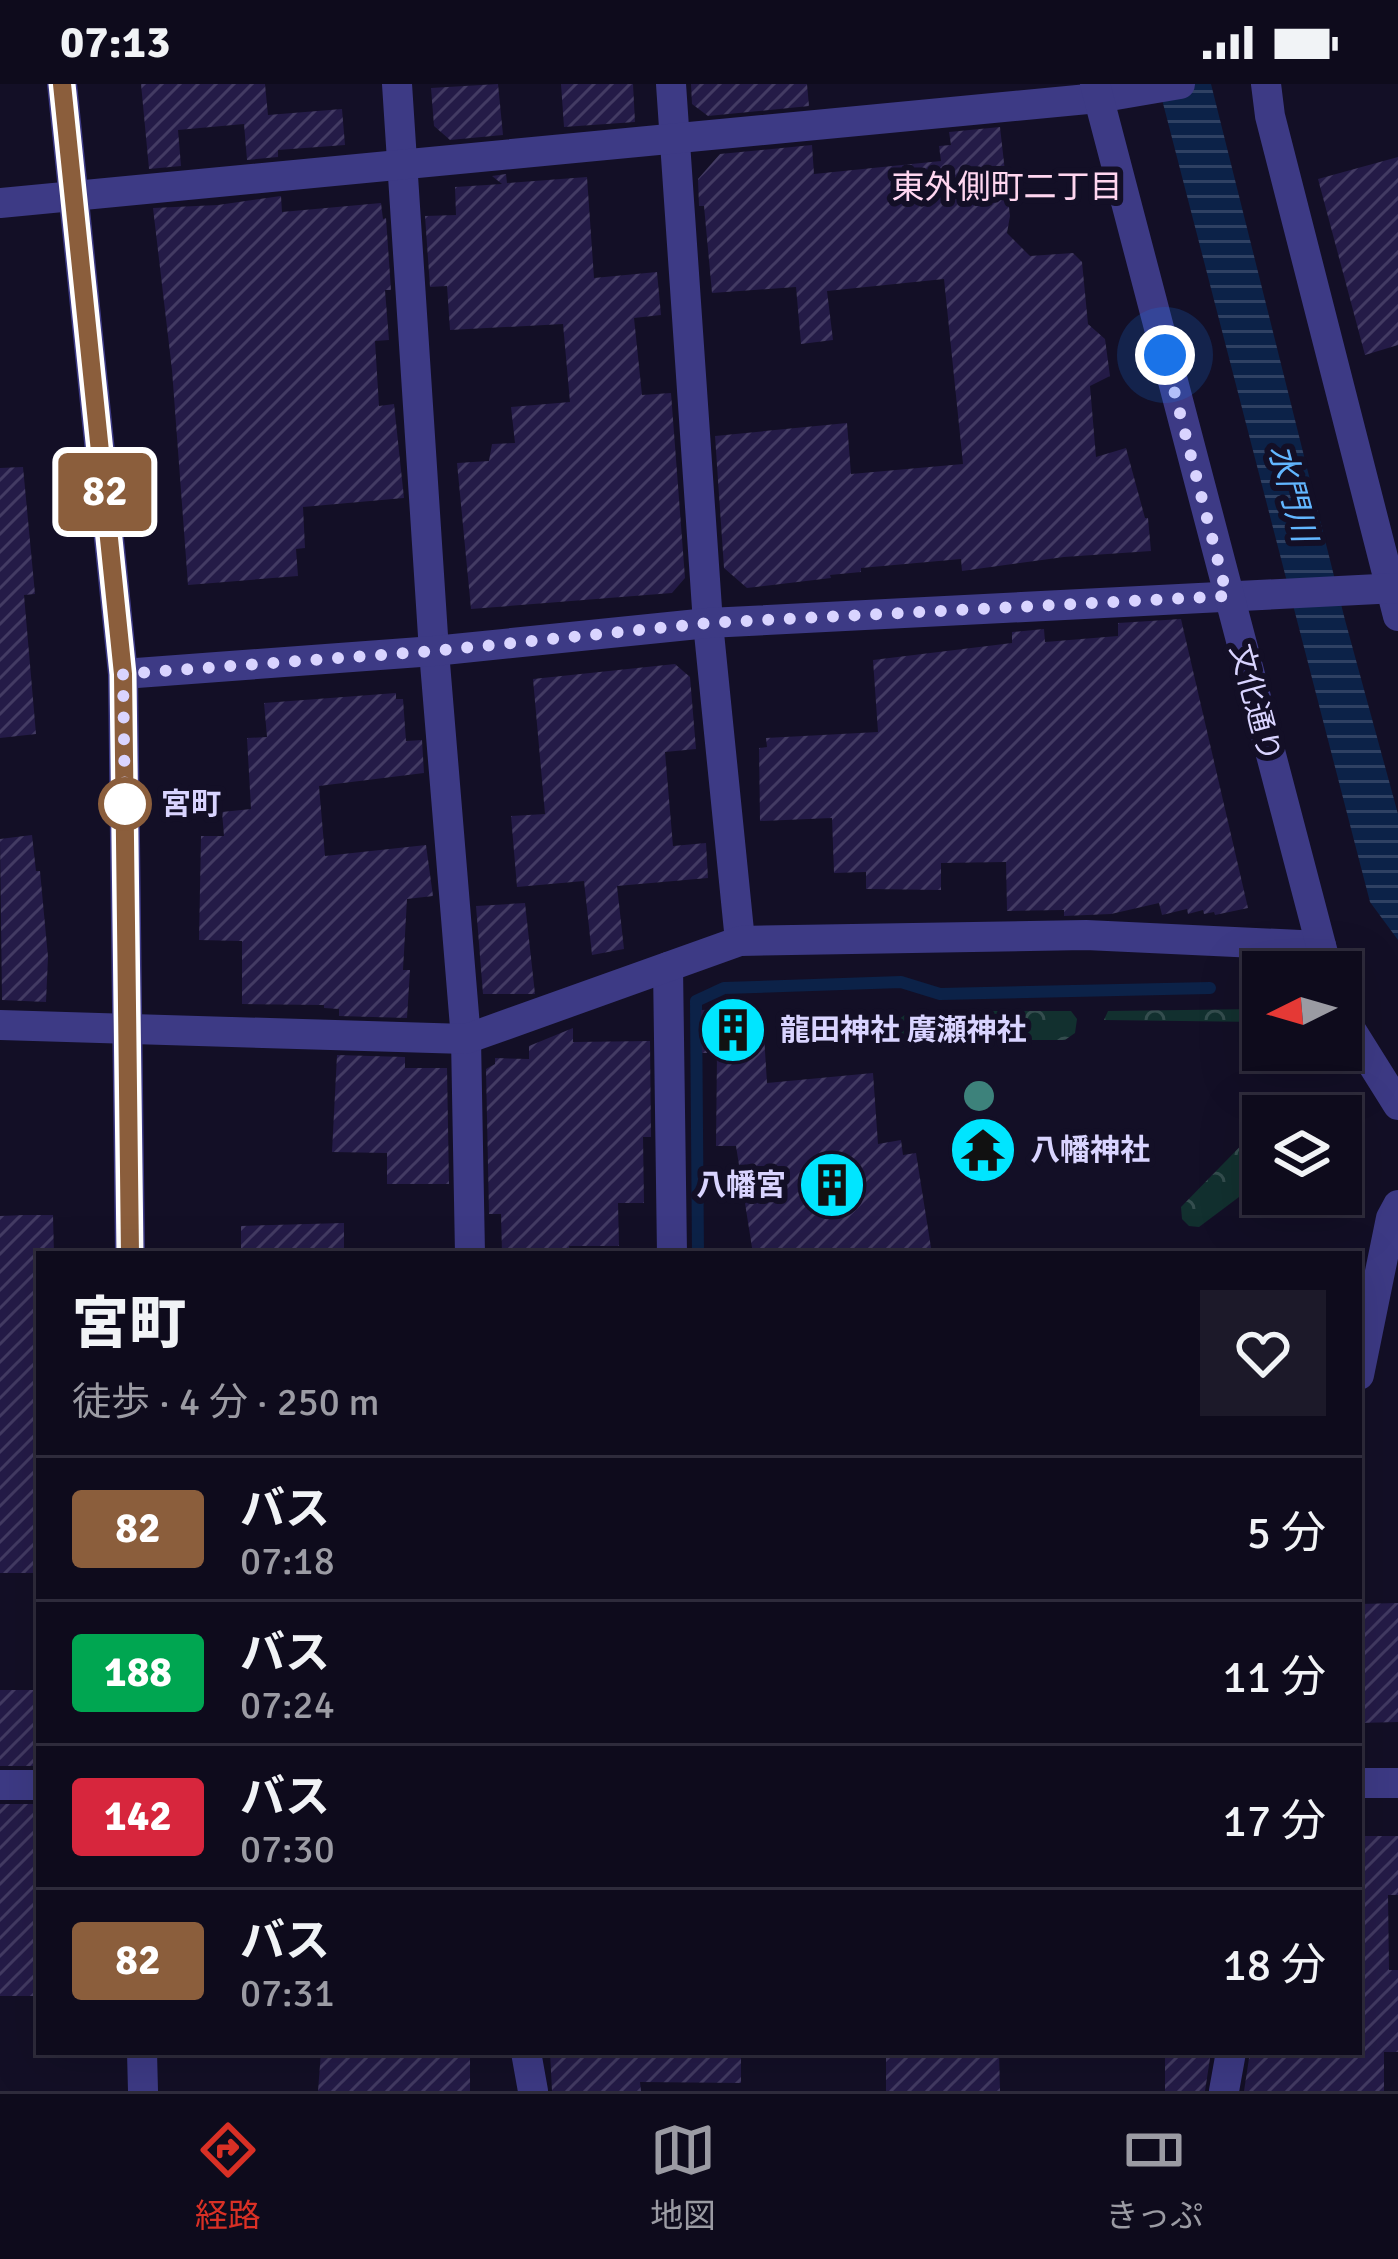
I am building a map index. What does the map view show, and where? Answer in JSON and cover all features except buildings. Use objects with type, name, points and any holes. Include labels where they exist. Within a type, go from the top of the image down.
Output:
[{"type":"street","points":[[62,84],[123,674],[130,1251]]},
{"type":"street","points":[[397,84],[434,651],[466,1040],[470,1251]]},
{"type":"street","points":[[671,84],[708,623],[740,940]]},
{"type":"street","points":[[0,202],[677,140],[1180,84]]},
{"type":"street","points":[[123,674],[434,651],[708,623],[1354,590],[1396,598],[1270,116],[1266,84]]},
{"type":"street","name":"文化通り","points":[[1096,91],[1323,951]]},
{"type":"street","points":[[0,1025],[466,1040],[740,940],[1086,935],[1245,951]]},
{"type":"street","points":[[668,967],[673,1251]]},
{"type":"street","points":[[1362,1048],[1398,1106]]},
{"type":"street","points":[[1362,1360],[1391,1218],[1398,1205]]},
{"type":"street","points":[[1362,1783],[1398,1783]]},
{"type":"street","points":[[0,1785],[36,1785]]},
{"type":"street","points":[[142,2055],[143,2091]]},
{"type":"street","points":[[526,2055],[532,2091]]},
{"type":"street","points":[[1224,2091],[1231,2055]]},
{"type":"green space","points":[[1242,1009],[1242,1022],[1104,1020],[1108,1011]]},
{"type":"green space","points":[[1071,1011],[1077,1019],[1075,1033],[1065,1040],[908,1040],[899,1034],[898,1020],[906,1014]]},
{"type":"green space","points":[[1242,1145],[1242,1195],[1199,1227],[1182,1219],[1181,1207]]},
{"type":"water","name":"水門川","points":[[1158,84],[1211,84],[1398,814],[1398,940],[1370,902]]},
{"type":"waterway","points":[[698,1251],[696,1001],[724,988],[901,982],[940,994],[1210,988]]},
{"type":"bus line","name":"82","points":[[62,84],[123,674],[130,1251]]},
{"type":"place","name":"宮町","points":[[125,804]]},
{"type":"place","name":"龍田神社 廣瀬神社","points":[[733,1030]]},
{"type":"place","name":"八幡神社","points":[[983,1150]]},
{"type":"place","name":"八幡宮","points":[[832,1185]]},
{"type":"district","name":"東外側町二丁目","points":[[1007,187]]},
{"type":"route","points":[[125,804],[123,674],[434,651],[708,623],[1227,596],[1165,355]]}]
